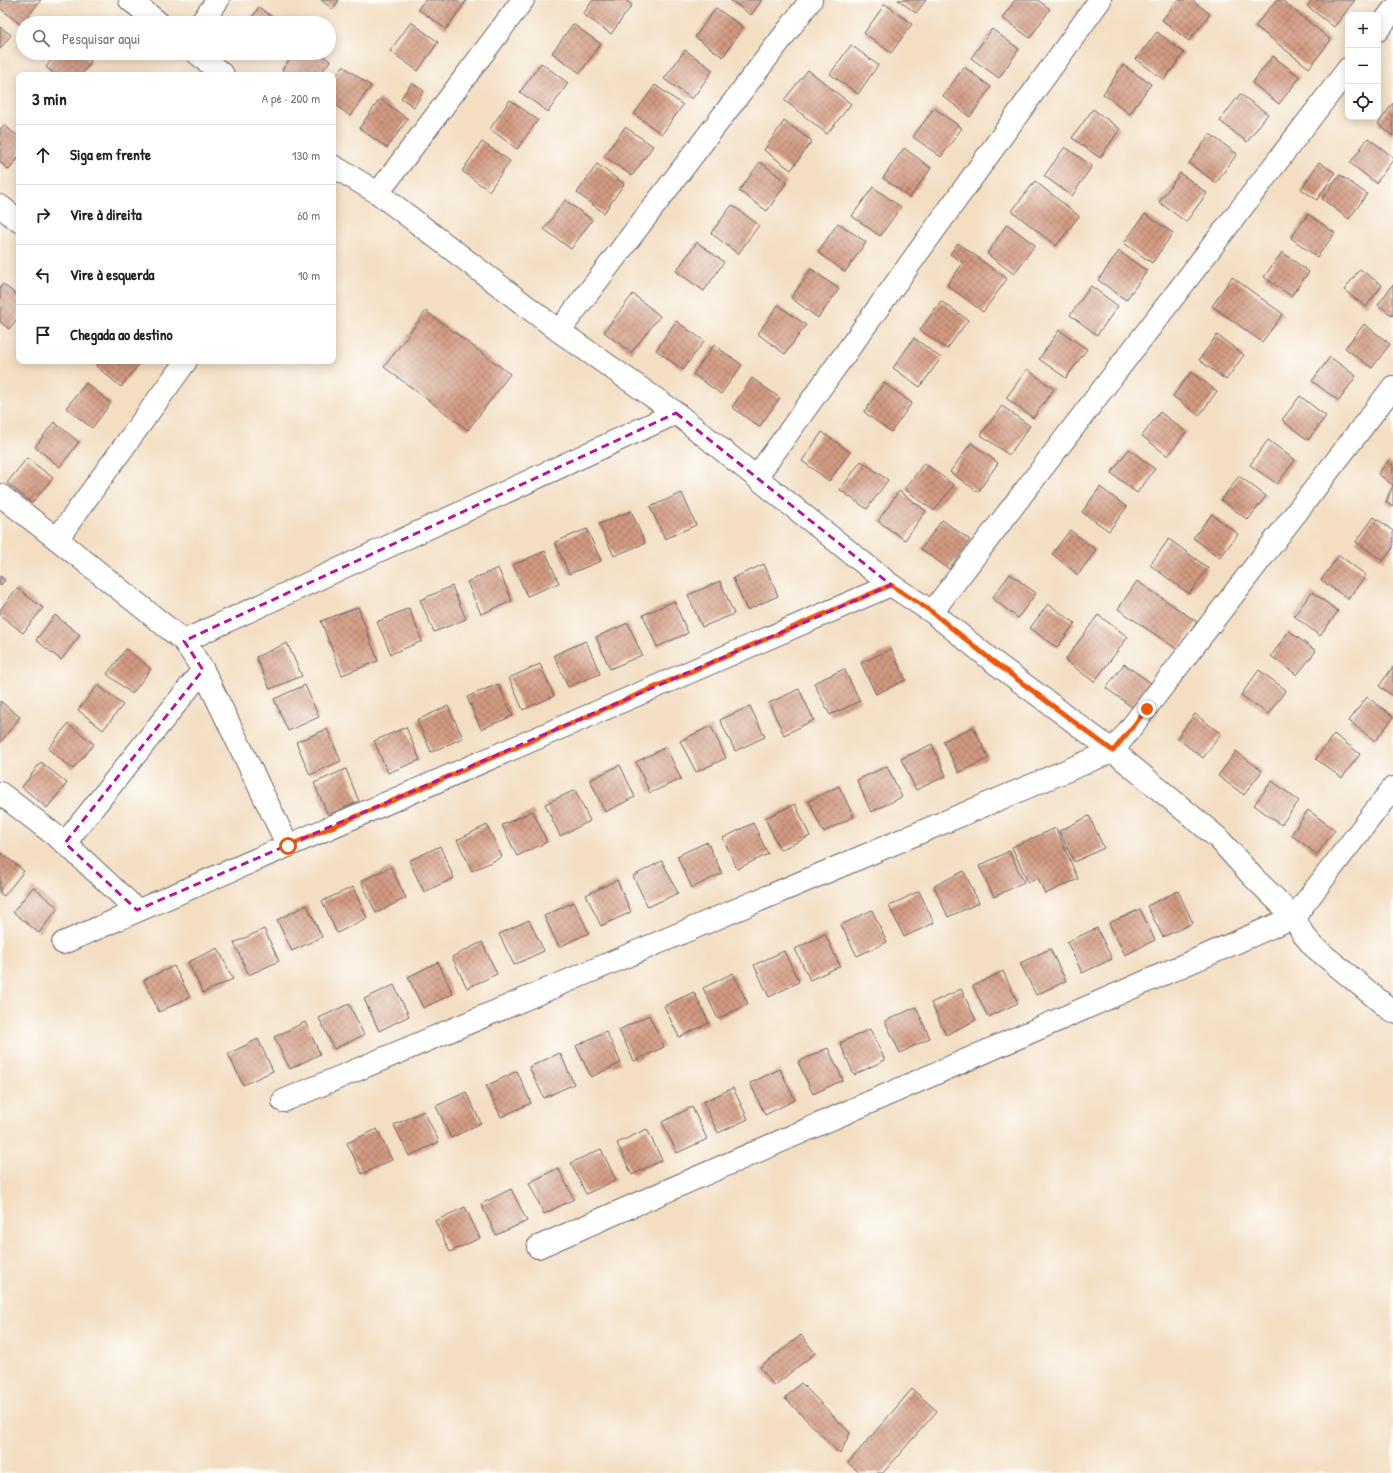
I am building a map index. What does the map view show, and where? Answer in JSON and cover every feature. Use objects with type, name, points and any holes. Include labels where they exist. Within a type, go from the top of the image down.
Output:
[{"type":"street","points":[[130,0],[150,16]]},
{"type":"street","points":[[206,16],[218,0]]},
{"type":"street","points":[[378,193],[523,0]]},
{"type":"street","points":[[559,331],[812,0]]},
{"type":"street","points":[[757,476],[1100,0]]},
{"type":"street","points":[[1381,26],[1393,10]]},
{"type":"street","points":[[205,60],[219,72]]},
{"type":"street","points":[[932,612],[1345,73]]},
{"type":"street","points":[[336,169],[378,193],[559,331],[676,413],[757,476],[891,585],[932,612],[990,659],[1113,751],[1218,838],[1252,876],[1294,917],[1314,947],[1393,1012]]},
{"type":"street","points":[[0,206],[16,219]]},
{"type":"street","points":[[57,539],[184,364]]},
{"type":"street","points":[[283,1101],[1113,751],[1393,387]]},
{"type":"street","points":[[184,641],[676,413]]},
{"type":"street","points":[[0,495],[184,641],[203,670],[288,846]]},
{"type":"street","points":[[63,943],[891,585]]},
{"type":"street","points":[[65,843],[203,670]]},
{"type":"street","points":[[538,1247],[1294,917],[1393,788]]},
{"type":"street","points":[[0,793],[65,843],[137,910]]},
{"type":"highlighted area","points":[[676,413],[891,585],[137,910],[65,843],[203,670],[184,641]]},
{"type":"building","points":[[0,0],[41,0],[28,16],[16,16],[16,21],[0,8]]},
{"type":"building","points":[[321,0],[339,0],[333,9]]},
{"type":"building","points":[[425,0],[467,0],[446,29],[418,9]]},
{"type":"building","points":[[593,0],[625,0],[632,5],[611,34],[583,14]]},
{"type":"building","points":[[730,0],[762,0],[751,15]]},
{"type":"building","points":[[898,0],[926,0],[916,13]]},
{"type":"building","points":[[1015,0],[1038,0],[1050,9],[1030,38],[1002,18]]},
{"type":"building","points":[[1178,0],[1192,0],[1210,14],[1189,41],[1162,20]]},
{"type":"building","points":[[1276,0],[1282,0],[1331,40],[1309,68],[1255,26]]},
{"type":"building","points":[[1312,0],[1355,0],[1334,27],[1307,6]]},
{"type":"building","points":[[885,4],[912,24],[891,53],[864,33]]},
{"type":"building","points":[[259,7],[271,16],[253,16]]},
{"type":"building","points":[[716,8],[743,27],[723,57],[695,37]]},
{"type":"building","points":[[411,22],[438,42],[418,71],[390,51]]},
{"type":"building","points":[[573,24],[601,44],[580,73],[552,53]]},
{"type":"building","points":[[0,27],[11,35],[0,49]]},
{"type":"building","points":[[992,29],[1019,49],[999,78],[971,58]]},
{"type":"building","points":[[1157,32],[1184,53],[1164,80],[1136,59]]},
{"type":"building","points":[[851,45],[878,65],[858,94],[830,74]]},
{"type":"building","points":[[685,50],[713,70],[692,99],[664,79]]},
{"type":"building","points":[[1273,56],[1300,77],[1279,104],[1252,83]]},
{"type":"building","points":[[52,60],[88,60],[91,62],[83,72],[52,72],[46,67]]},
{"type":"building","points":[[289,60],[330,61],[322,72],[284,72],[282,70]]},
{"type":"building","points":[[541,63],[568,83],[548,112],[520,92]]},
{"type":"building","points":[[1123,65],[1151,84],[1130,114],[1103,94]]},
{"type":"building","points":[[343,66],[371,86],[350,116],[336,105],[336,76]]},
{"type":"building","points":[[964,67],[991,87],[970,117],[943,96]]},
{"type":"building","points":[[808,70],[851,104],[827,134],[784,100]]},
{"type":"building","points":[[412,83],[424,91],[414,107],[401,98]]},
{"type":"building","points":[[655,85],[683,105],[662,134],[634,114]]},
{"type":"building","points":[[1240,94],[1268,114],[1247,142],[1220,121]]},
{"type":"building","points":[[380,99],[408,119],[387,148],[359,128]]},
{"type":"building","points":[[510,100],[538,120],[517,149],[490,129]]},
{"type":"building","points":[[1393,103],[1393,136],[1378,124]]},
{"type":"building","points":[[934,108],[962,128],[941,157],[913,137]]},
{"type":"building","points":[[1093,109],[1120,129],[1100,158],[1072,138]]},
{"type":"building","points":[[784,121],[812,141],[791,170],[764,150]]},
{"type":"building","points":[[4,125],[16,135],[16,161],[9,170],[0,162],[0,129]]},
{"type":"building","points":[[625,127],[653,146],[632,176],[604,156]]},
{"type":"building","points":[[1210,134],[1237,154],[1216,183],[1189,163]]},
{"type":"building","points":[[1368,138],[1393,157],[1393,160],[1376,183],[1350,163]]},
{"type":"building","points":[[482,142],[510,161],[489,191],[462,171]]},
{"type":"building","points":[[1065,147],[1092,166],[1072,196],[1044,176]]},
{"type":"building","points":[[904,148],[931,168],[910,198],[883,178]]},
{"type":"building","points":[[760,162],[787,182],[767,211],[739,191]]},
{"type":"building","points":[[1319,162],[1335,173],[1317,200],[1301,189]]},
{"type":"building","points":[[597,164],[624,184],[604,213],[577,193]]},
{"type":"building","points":[[1180,173],[1207,193],[1186,222],[1159,202]]},
{"type":"building","points":[[1340,175],[1367,194],[1349,219],[1322,199]]},
{"type":"building","points":[[1035,181],[1079,216],[1056,246],[1012,211]]},
{"type":"building","points":[[873,187],[901,207],[880,236],[852,216]]},
{"type":"building","points":[[565,200],[592,220],[571,249],[544,229]]},
{"type":"building","points":[[732,205],[759,225],[738,254],[711,233]]},
{"type":"building","points":[[1145,214],[1173,233],[1152,263],[1124,243]]},
{"type":"building","points":[[1308,214],[1335,233],[1317,257],[1291,238]]},
{"type":"building","points":[[838,223],[866,242],[845,272],[818,252]]},
{"type":"building","points":[[1007,224],[1035,245],[1014,274],[987,254]]},
{"type":"building","points":[[697,242],[724,262],[704,291],[676,271]]},
{"type":"building","points":[[958,243],[1007,279],[983,312],[947,285],[963,263],[950,254]]},
{"type":"building","points":[[1119,251],[1147,271],[1126,300],[1098,280]]},
{"type":"building","points":[[1282,252],[1309,272],[1291,296],[1264,277]]},
{"type":"building","points":[[811,269],[839,289],[818,318],[791,298]]},
{"type":"building","points":[[1360,269],[1382,285],[1366,307],[1344,290]]},
{"type":"building","points":[[1232,277],[1283,314],[1262,342],[1212,306]]},
{"type":"building","points":[[3,284],[16,295],[16,320],[9,329],[0,322],[0,288]]},
{"type":"building","points":[[1393,284],[1393,316],[1378,305]]},
{"type":"building","points":[[1091,286],[1118,306],[1097,335],[1070,315]]},
{"type":"building","points":[[633,294],[660,316],[631,353],[604,332]]},
{"type":"building","points":[[941,301],[968,320],[947,349],[920,330]]},
{"type":"building","points":[[778,305],[806,325],[785,354],[758,334]]},
{"type":"building","points":[[426,311],[510,374],[468,430],[384,367]]},
{"type":"building","points":[[676,321],[704,341],[683,370],[656,350]]},
{"type":"building","points":[[1364,324],[1390,344],[1372,368],[1345,348]]},
{"type":"building","points":[[1059,330],[1087,349],[1066,378],[1039,359]]},
{"type":"building","points":[[1217,335],[1244,355],[1226,380],[1199,360]]},
{"type":"building","points":[[914,338],[941,358],[920,387],[893,368]]},
{"type":"building","points":[[714,345],[742,365],[721,394],[693,374]]},
{"type":"building","points":[[1330,357],[1356,376],[1339,401],[1312,381]]},
{"type":"building","points":[[98,364],[139,364],[121,387],[96,366]]},
{"type":"building","points":[[1027,369],[1054,389],[1033,418],[1006,398]]},
{"type":"building","points":[[1191,372],[1217,391],[1199,416],[1173,396]]},
{"type":"building","points":[[752,378],[780,398],[759,427],[732,407]]},
{"type":"building","points":[[86,383],[111,403],[92,428],[66,408]]},
{"type":"building","points":[[884,383],[912,403],[891,432],[864,412]]},
{"type":"building","points":[[1300,396],[1326,416],[1308,440],[1282,420]]},
{"type":"building","points":[[1002,406],[1030,426],[1009,455],[981,435]]},
{"type":"building","points":[[1160,412],[1186,432],[1168,456],[1142,436]]},
{"type":"building","points":[[54,422],[79,442],[60,467],[35,447]]},
{"type":"building","points":[[822,432],[850,452],[829,481],[802,461]]},
{"type":"building","points":[[1268,440],[1295,460],[1277,484],[1250,465]]},
{"type":"building","points":[[971,443],[998,463],[978,492],[950,472]]},
{"type":"building","points":[[1129,449],[1155,469],[1137,493],[1111,473]]},
{"type":"building","points":[[27,458],[53,478],[32,503],[7,483]]},
{"type":"building","points":[[861,461],[888,480],[867,509],[840,490]]},
{"type":"building","points":[[1388,461],[1393,465],[1393,485],[1378,474]]},
{"type":"building","points":[[924,463],[954,485],[934,511],[905,489]]},
{"type":"building","points":[[1239,476],[1266,496],[1248,520],[1221,500]]},
{"type":"building","points":[[1393,485],[1393,507],[1386,502]]},
{"type":"building","points":[[1100,487],[1127,507],[1109,531],[1082,512]]},
{"type":"building","points":[[899,491],[926,511],[905,540],[878,521]]},
{"type":"building","points":[[682,493],[696,525],[665,539],[650,507]]},
{"type":"building","points":[[631,511],[645,543],[614,556],[599,524]]},
{"type":"building","points":[[1212,514],[1238,534],[1220,558],[1193,538]]},
{"type":"building","points":[[1374,517],[1393,531],[1393,548],[1383,561],[1356,542]]},
{"type":"building","points":[[942,520],[970,540],[949,569],[921,549]]},
{"type":"building","points":[[587,529],[601,561],[569,574],[555,542]]},
{"type":"building","points":[[1070,530],[1096,550],[1078,575],[1052,554]]},
{"type":"building","points":[[1169,539],[1208,568],[1189,594],[1150,565]]},
{"type":"building","points":[[545,551],[559,583],[527,596],[513,565]]},
{"type":"building","points":[[1339,555],[1366,575],[1348,599],[1321,580]]},
{"type":"building","points":[[764,564],[778,596],[747,610],[733,578]]},
{"type":"building","points":[[498,568],[512,601],[481,614],[467,582]]},
{"type":"building","points":[[1010,574],[1036,593],[1018,618],[992,598]]},
{"type":"building","points":[[0,576],[5,580],[0,586]]},
{"type":"building","points":[[720,581],[734,614],[702,627],[688,595]]},
{"type":"building","points":[[1137,581],[1197,622],[1178,650],[1118,609]]},
{"type":"building","points":[[452,586],[466,619],[434,632],[420,600]]},
{"type":"building","points":[[17,588],[43,608],[23,633],[0,615],[0,610]]},
{"type":"building","points":[[1312,592],[1338,611],[1320,636],[1294,616]]},
{"type":"building","points":[[674,601],[688,633],[657,647],[643,615]]},
{"type":"building","points":[[1048,604],[1075,623],[1057,648],[1030,628]]},
{"type":"building","points":[[358,607],[378,661],[342,675],[321,621]]},
{"type":"building","points":[[409,608],[422,641],[391,654],[377,622]]},
{"type":"building","points":[[55,615],[80,635],[61,660],[36,640]]},
{"type":"building","points":[[1098,615],[1128,637],[1094,682],[1065,660]]},
{"type":"building","points":[[628,623],[642,655],[610,669],[596,637]]},
{"type":"building","points":[[1289,631],[1316,651],[1297,675],[1271,656]]},
{"type":"building","points":[[586,641],[600,674],[568,687],[554,655]]},
{"type":"building","points":[[287,643],[302,676],[270,689],[256,657]]},
{"type":"building","points":[[126,649],[151,669],[132,694],[107,674]]},
{"type":"building","points":[[891,649],[906,680],[876,694],[861,663]]},
{"type":"building","points":[[540,664],[554,696],[523,710],[509,678]]},
{"type":"building","points":[[1124,664],[1151,683],[1133,708],[1106,688]]},
{"type":"building","points":[[1393,667],[1393,696],[1379,686]]},
{"type":"building","points":[[844,669],[860,701],[830,715],[814,683]]},
{"type":"building","points":[[1259,670],[1286,690],[1268,714],[1241,695]]},
{"type":"building","points":[[498,684],[513,716],[481,729],[467,697]]},
{"type":"building","points":[[98,685],[123,705],[103,730],[78,710]]},
{"type":"building","points":[[305,685],[319,717],[288,731],[274,699]]},
{"type":"building","points":[[799,689],[814,720],[784,735],[769,703]]},
{"type":"building","points":[[1367,697],[1393,716],[1375,741],[1349,721]]},
{"type":"building","points":[[0,701],[20,717],[0,743]]},
{"type":"building","points":[[448,706],[463,738],[431,752],[417,720]]},
{"type":"building","points":[[750,706],[765,737],[735,751],[720,720]]},
{"type":"building","points":[[1195,714],[1221,734],[1203,758],[1177,738]]},
{"type":"building","points":[[68,724],[94,744],[73,769],[48,749]]},
{"type":"building","points":[[711,726],[726,758],[696,772],[680,741]]},
{"type":"building","points":[[406,727],[420,760],[388,773],[374,741]]},
{"type":"building","points":[[973,727],[989,758],[959,773],[943,741]]},
{"type":"building","points":[[327,729],[341,761],[310,775],[296,742]]},
{"type":"building","points":[[1334,734],[1360,754],[1342,778],[1316,759]]},
{"type":"building","points":[[932,744],[946,776],[916,790],[901,759]]},
{"type":"building","points":[[666,747],[681,779],[650,793],[636,762]]},
{"type":"building","points":[[1236,751],[1262,771],[1244,795],[1218,776]]},
{"type":"building","points":[[41,762],[67,783],[47,808],[22,787]]},
{"type":"building","points":[[620,765],[635,797],[605,812],[590,780]]},
{"type":"building","points":[[887,766],[902,797],[871,812],[857,780]]},
{"type":"building","points":[[346,769],[359,801],[328,815],[314,783]]},
{"type":"building","points":[[1272,781],[1299,801],[1281,825],[1254,805]]},
{"type":"building","points":[[839,786],[854,817],[823,832],[809,801]]},
{"type":"building","points":[[575,790],[590,821],[560,836],[545,804]]},
{"type":"building","points":[[795,804],[810,836],[780,850],[765,818]]},
{"type":"building","points":[[1308,810],[1335,830],[1317,854],[1291,835]]},
{"type":"building","points":[[533,811],[547,842],[517,856],[502,825]]},
{"type":"building","points":[[1089,816],[1104,848],[1074,862],[1059,831]]},
{"type":"building","points":[[753,823],[768,854],[737,869],[723,838]]},
{"type":"building","points":[[487,825],[502,857],[472,871],[457,840]]},
{"type":"building","points":[[1056,828],[1078,879],[1045,894],[1038,878],[1028,883],[1012,847]]},
{"type":"building","points":[[707,842],[722,873],[692,888],[677,856]]},
{"type":"building","points":[[440,846],[454,878],[424,892],[409,861]]},
{"type":"building","points":[[1009,851],[1024,882],[994,897],[979,866]]},
{"type":"building","points":[[0,852],[24,871],[4,896],[0,893]]},
{"type":"building","points":[[662,861],[678,893],[648,907],[633,876]]},
{"type":"building","points":[[391,867],[406,898],[376,913],[361,881]]},
{"type":"building","points":[[964,871],[979,903],[948,917],[934,886]]},
{"type":"building","points":[[617,880],[631,912],[601,926],[586,895]]},
{"type":"building","points":[[33,887],[58,908],[39,933],[13,912]]},
{"type":"building","points":[[353,887],[367,918],[337,933],[322,901]]},
{"type":"building","points":[[919,891],[934,923],[904,937],[889,906]]},
{"type":"building","points":[[1178,891],[1193,923],[1163,937],[1147,906]]},
{"type":"building","points":[[574,902],[589,933],[559,947],[544,916]]},
{"type":"building","points":[[307,905],[322,937],[292,951],[277,920]]},
{"type":"building","points":[[1140,909],[1155,940],[1125,955],[1109,923]]},
{"type":"building","points":[[872,910],[887,942],[857,956],[841,925]]},
{"type":"building","points":[[529,920],[544,951],[514,965],[499,934]]},
{"type":"building","points":[[1097,928],[1112,959],[1082,973],[1067,942]]},
{"type":"building","points":[[264,929],[279,961],[249,975],[234,943]]},
{"type":"building","points":[[825,934],[840,966],[810,980],[795,949]]},
{"type":"building","points":[[482,942],[497,974],[467,988],[452,957]]},
{"type":"building","points":[[218,948],[233,979],[203,993],[188,962]]},
{"type":"building","points":[[1050,949],[1066,981],[1036,995],[1020,963]]},
{"type":"building","points":[[784,951],[799,982],[769,997],[754,965]]},
{"type":"building","points":[[438,962],[453,994],[423,1008],[408,977]]},
{"type":"building","points":[[174,966],[190,997],[159,1012],[144,980]]},
{"type":"building","points":[[1003,971],[1018,1003],[988,1017],[973,986]]},
{"type":"building","points":[[733,973],[748,1004],[718,1019],[703,988]]},
{"type":"building","points":[[394,985],[409,1016],[379,1031],[364,999]]},
{"type":"building","points":[[961,989],[976,1020],[946,1035],[931,1003]]},
{"type":"building","points":[[694,992],[709,1023],[679,1037],[664,1006]]},
{"type":"building","points":[[349,1004],[364,1035],[334,1049],[319,1018]]},
{"type":"building","points":[[916,1007],[930,1038],[900,1053],[885,1021]]},
{"type":"building","points":[[649,1015],[664,1047],[634,1061],[619,1030]]},
{"type":"building","points":[[305,1022],[320,1054],[290,1069],[274,1037]]},
{"type":"building","points":[[870,1029],[885,1060],[854,1075],[840,1043]]},
{"type":"building","points":[[606,1031],[621,1063],[591,1077],[576,1046]]},
{"type":"building","points":[[258,1039],[273,1071],[243,1085],[228,1054]]},
{"type":"building","points":[[828,1048],[843,1080],[813,1094],[798,1062]]},
{"type":"building","points":[[560,1053],[574,1084],[544,1098],[529,1067]]},
{"type":"building","points":[[780,1069],[795,1100],[765,1115],[750,1083]]},
{"type":"building","points":[[517,1071],[531,1103],[501,1117],[486,1086]]},
{"type":"building","points":[[733,1088],[748,1119],[718,1133],[703,1102]]},
{"type":"building","points":[[466,1092],[481,1123],[451,1138],[436,1106]]},
{"type":"building","points":[[692,1107],[707,1139],[677,1153],[662,1122]]},
{"type":"building","points":[[424,1111],[439,1142],[409,1156],[394,1125]]},
{"type":"building","points":[[377,1129],[392,1160],[362,1174],[347,1143]]},
{"type":"building","points":[[647,1129],[662,1160],[632,1175],[617,1143]]},
{"type":"building","points":[[601,1149],[616,1180],[586,1194],[571,1163]]},
{"type":"building","points":[[558,1168],[574,1199],[544,1214],[529,1183]]},
{"type":"building","points":[[511,1189],[527,1221],[496,1235],[481,1204]]},
{"type":"building","points":[[465,1207],[480,1238],[450,1252],[435,1221]]},
{"type":"building","points":[[801,1335],[815,1353],[774,1386],[760,1367]]},
{"type":"building","points":[[801,1383],[850,1433],[840,1454],[785,1398]]},
{"type":"building","points":[[912,1389],[937,1411],[883,1473],[860,1473],[848,1463]]},
{"type":"route","points":[[288,846],[891,585],[932,612],[990,659],[1113,751],[1147,709]]}]
